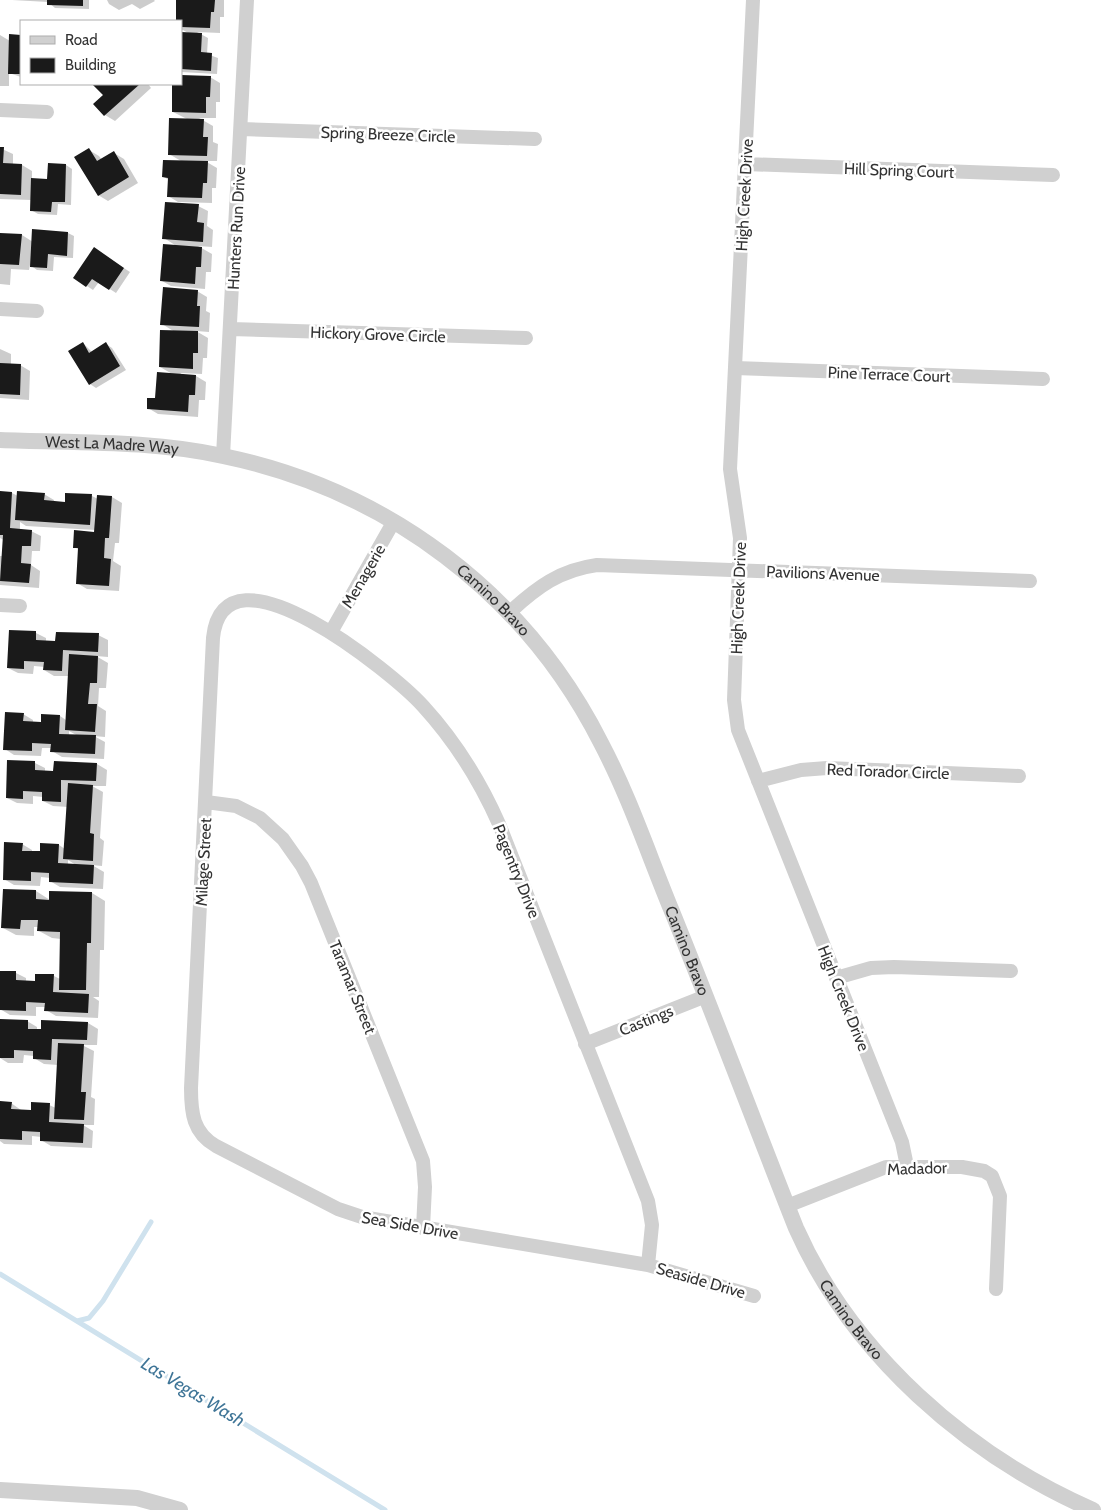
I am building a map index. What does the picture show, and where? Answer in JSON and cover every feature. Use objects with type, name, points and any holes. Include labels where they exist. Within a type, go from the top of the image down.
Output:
[{"type":"street","name":"Hunters Run Drive","points":[[223,456],[242,129],[247,0]]},
{"type":"street","name":"High Creek Drive","points":[[753,0],[730,468],[732,492],[739,526],[734,700],[738,730],[902,1142],[907,1166]]},
{"type":"street","points":[[0,110],[47,112]]},
{"type":"street","name":"Spring Breeze Circle","points":[[242,129],[535,139]]},
{"type":"street","name":"Hill Spring Court","points":[[746,164],[1052,175]]},
{"type":"street","points":[[0,309],[37,311]]},
{"type":"street","name":"Hickory Grove Circle","points":[[231,329],[526,338]]},
{"type":"street","name":"Pine Terrace Court","points":[[735,368],[1043,379]]},
{"type":"street","name":"West La Madre Way","points":[[0,440],[142,446],[223,456]]},
{"type":"street","name":"Camino Bravo","points":[[223,456],[272,468],[322,485],[394,520],[454,562],[510,612],[554,665],[601,743],[635,820],[706,996],[787,1206],[803,1243],[827,1287],[866,1339],[911,1388],[952,1424],[1001,1460],[1056,1492],[1093,1510]]},
{"type":"street","name":"Menagerie","points":[[331,632],[394,520]]},
{"type":"street","name":"Pavilions Avenue","points":[[510,612],[543,584],[569,570],[612,564],[1030,581]]},
{"type":"street","name":"Pagentry Drive","points":[[230,605],[239,601],[260,600],[331,632],[379,664],[409,691],[446,733],[468,764],[496,817],[648,1201],[652,1225],[648,1264]]},
{"type":"street","points":[[0,605],[20,606]]},
{"type":"street","name":"Milage Street","points":[[195,1125],[191,1088],[214,628],[223,610],[230,605]]},
{"type":"street","name":"Red Torador Circle","points":[[758,781],[801,770],[827,768],[1019,776]]},
{"type":"street","name":"Taramar Street","points":[[206,802],[236,806],[260,818],[283,839],[311,883],[422,1161],[425,1187],[423,1228]]},
{"type":"street","points":[[836,978],[871,968],[894,966],[1011,971]]},
{"type":"street","name":"Castings","points":[[585,1044],[706,996]]},
{"type":"street","name":"Sea Side Drive","points":[[195,1125],[198,1132],[209,1142],[338,1209],[368,1219],[648,1264]]},
{"type":"street","name":"Madador","points":[[787,1206],[878,1169],[907,1166],[962,1167],[984,1171],[992,1176],[997,1185],[1001,1208],[996,1289]]},
{"type":"street","name":"Seaside Drive","points":[[648,1264],[754,1296]]},
{"type":"street","points":[[0,1490],[137,1498],[180,1510]]},
{"type":"building","points":[[47,0],[83,0],[83,6],[47,5]]},
{"type":"building","points":[[176,0],[215,0],[214,12],[211,12],[210,28],[182,27],[182,20],[176,20]]},
{"type":"building","points":[[182,32],[202,33],[201,52],[212,53],[211,71],[182,69]]},
{"type":"building","points":[[9,34],[20,35],[20,74],[8,74]]},
{"type":"building","points":[[182,75],[211,76],[210,97],[206,97],[206,113],[172,112],[172,85],[182,85]]},
{"type":"building","points":[[93,85],[139,85],[104,116],[93,104],[103,95]]},
{"type":"building","points":[[169,118],[204,119],[203,137],[208,137],[207,156],[168,155]]},
{"type":"building","points":[[0,147],[4,147],[3,163],[22,164],[21,195],[0,194]]},
{"type":"building","points":[[89,148],[97,161],[114,151],[129,177],[98,196],[74,157]]},
{"type":"building","points":[[163,160],[208,161],[207,183],[203,183],[202,198],[167,197],[168,178],[162,177]]},
{"type":"building","points":[[48,163],[66,164],[65,202],[52,202],[51,212],[30,211],[31,178],[47,179]]},
{"type":"building","points":[[165,202],[199,204],[197,222],[204,223],[203,242],[162,239]]},
{"type":"building","points":[[32,229],[68,232],[67,256],[48,254],[47,268],[30,267]]},
{"type":"building","points":[[0,233],[22,234],[19,265],[0,264]]},
{"type":"building","points":[[163,244],[202,247],[201,267],[196,267],[195,284],[160,281]]},
{"type":"building","points":[[94,247],[124,268],[109,290],[92,279],[86,287],[73,278]]},
{"type":"building","points":[[163,287],[198,290],[197,306],[200,306],[199,327],[160,325]]},
{"type":"building","points":[[160,330],[198,331],[198,353],[193,353],[193,369],[159,367]]},
{"type":"building","points":[[83,342],[89,353],[106,342],[120,366],[89,385],[68,351]]},
{"type":"building","points":[[0,363],[21,364],[20,395],[0,394]]},
{"type":"building","points":[[157,372],[196,375],[195,395],[189,395],[188,412],[147,409],[147,398],[155,398]]},
{"type":"building","points":[[0,491],[12,492],[10,528],[32,530],[31,546],[22,546],[21,563],[31,564],[29,583],[0,581],[3,535],[0,535]]},
{"type":"building","points":[[17,491],[45,493],[44,500],[65,502],[65,493],[92,494],[90,525],[15,520]]},
{"type":"building","points":[[97,495],[112,496],[109,538],[105,538],[104,558],[111,559],[109,586],[76,584],[78,548],[73,548],[74,530],[94,532]]},
{"type":"building","points":[[9,630],[36,631],[36,640],[55,641],[56,632],[99,633],[98,652],[63,650],[62,671],[43,670],[44,662],[24,661],[24,669],[7,668]]},
{"type":"building","points":[[69,654],[98,656],[97,683],[90,683],[88,704],[97,704],[95,732],[65,730]]},
{"type":"building","points":[[5,712],[24,713],[23,721],[41,722],[41,714],[60,715],[59,734],[96,735],[95,754],[50,752],[51,744],[32,743],[32,751],[3,750]]},
{"type":"building","points":[[7,760],[35,761],[35,770],[53,771],[54,761],[97,763],[96,781],[61,780],[61,802],[42,801],[42,792],[23,791],[23,799],[6,798]]},
{"type":"building","points":[[68,783],[93,785],[90,833],[94,834],[93,861],[63,859]]},
{"type":"building","points":[[4,842],[23,843],[22,851],[40,851],[40,843],[59,844],[58,863],[94,865],[93,884],[49,882],[49,873],[31,872],[31,881],[3,880]]},
{"type":"building","points":[[3,889],[36,890],[36,899],[49,900],[49,891],[92,892],[91,943],[87,943],[86,990],[59,990],[60,932],[37,931],[38,920],[21,920],[20,929],[1,928]]},
{"type":"building","points":[[0,971],[16,971],[16,980],[35,981],[35,974],[54,974],[53,992],[89,994],[88,1013],[44,1011],[45,1003],[26,1002],[26,1011],[0,1010]]},
{"type":"building","points":[[0,1019],[28,1020],[28,1029],[41,1029],[41,1020],[88,1022],[87,1040],[52,1039],[51,1060],[33,1059],[33,1051],[14,1050],[14,1058],[0,1058]]},
{"type":"building","points":[[58,1043],[84,1044],[81,1092],[86,1092],[84,1120],[54,1119]]},
{"type":"building","points":[[0,1101],[12,1102],[11,1109],[31,1110],[31,1102],[50,1103],[49,1122],[84,1124],[83,1143],[40,1141],[40,1132],[22,1131],[22,1140],[0,1139]]},
{"type":"waterway","points":[[77,1321],[89,1318],[103,1301],[151,1222]]},
{"type":"waterway","name":"Las Vegas Wash","points":[[0,1274],[385,1510]]}]
